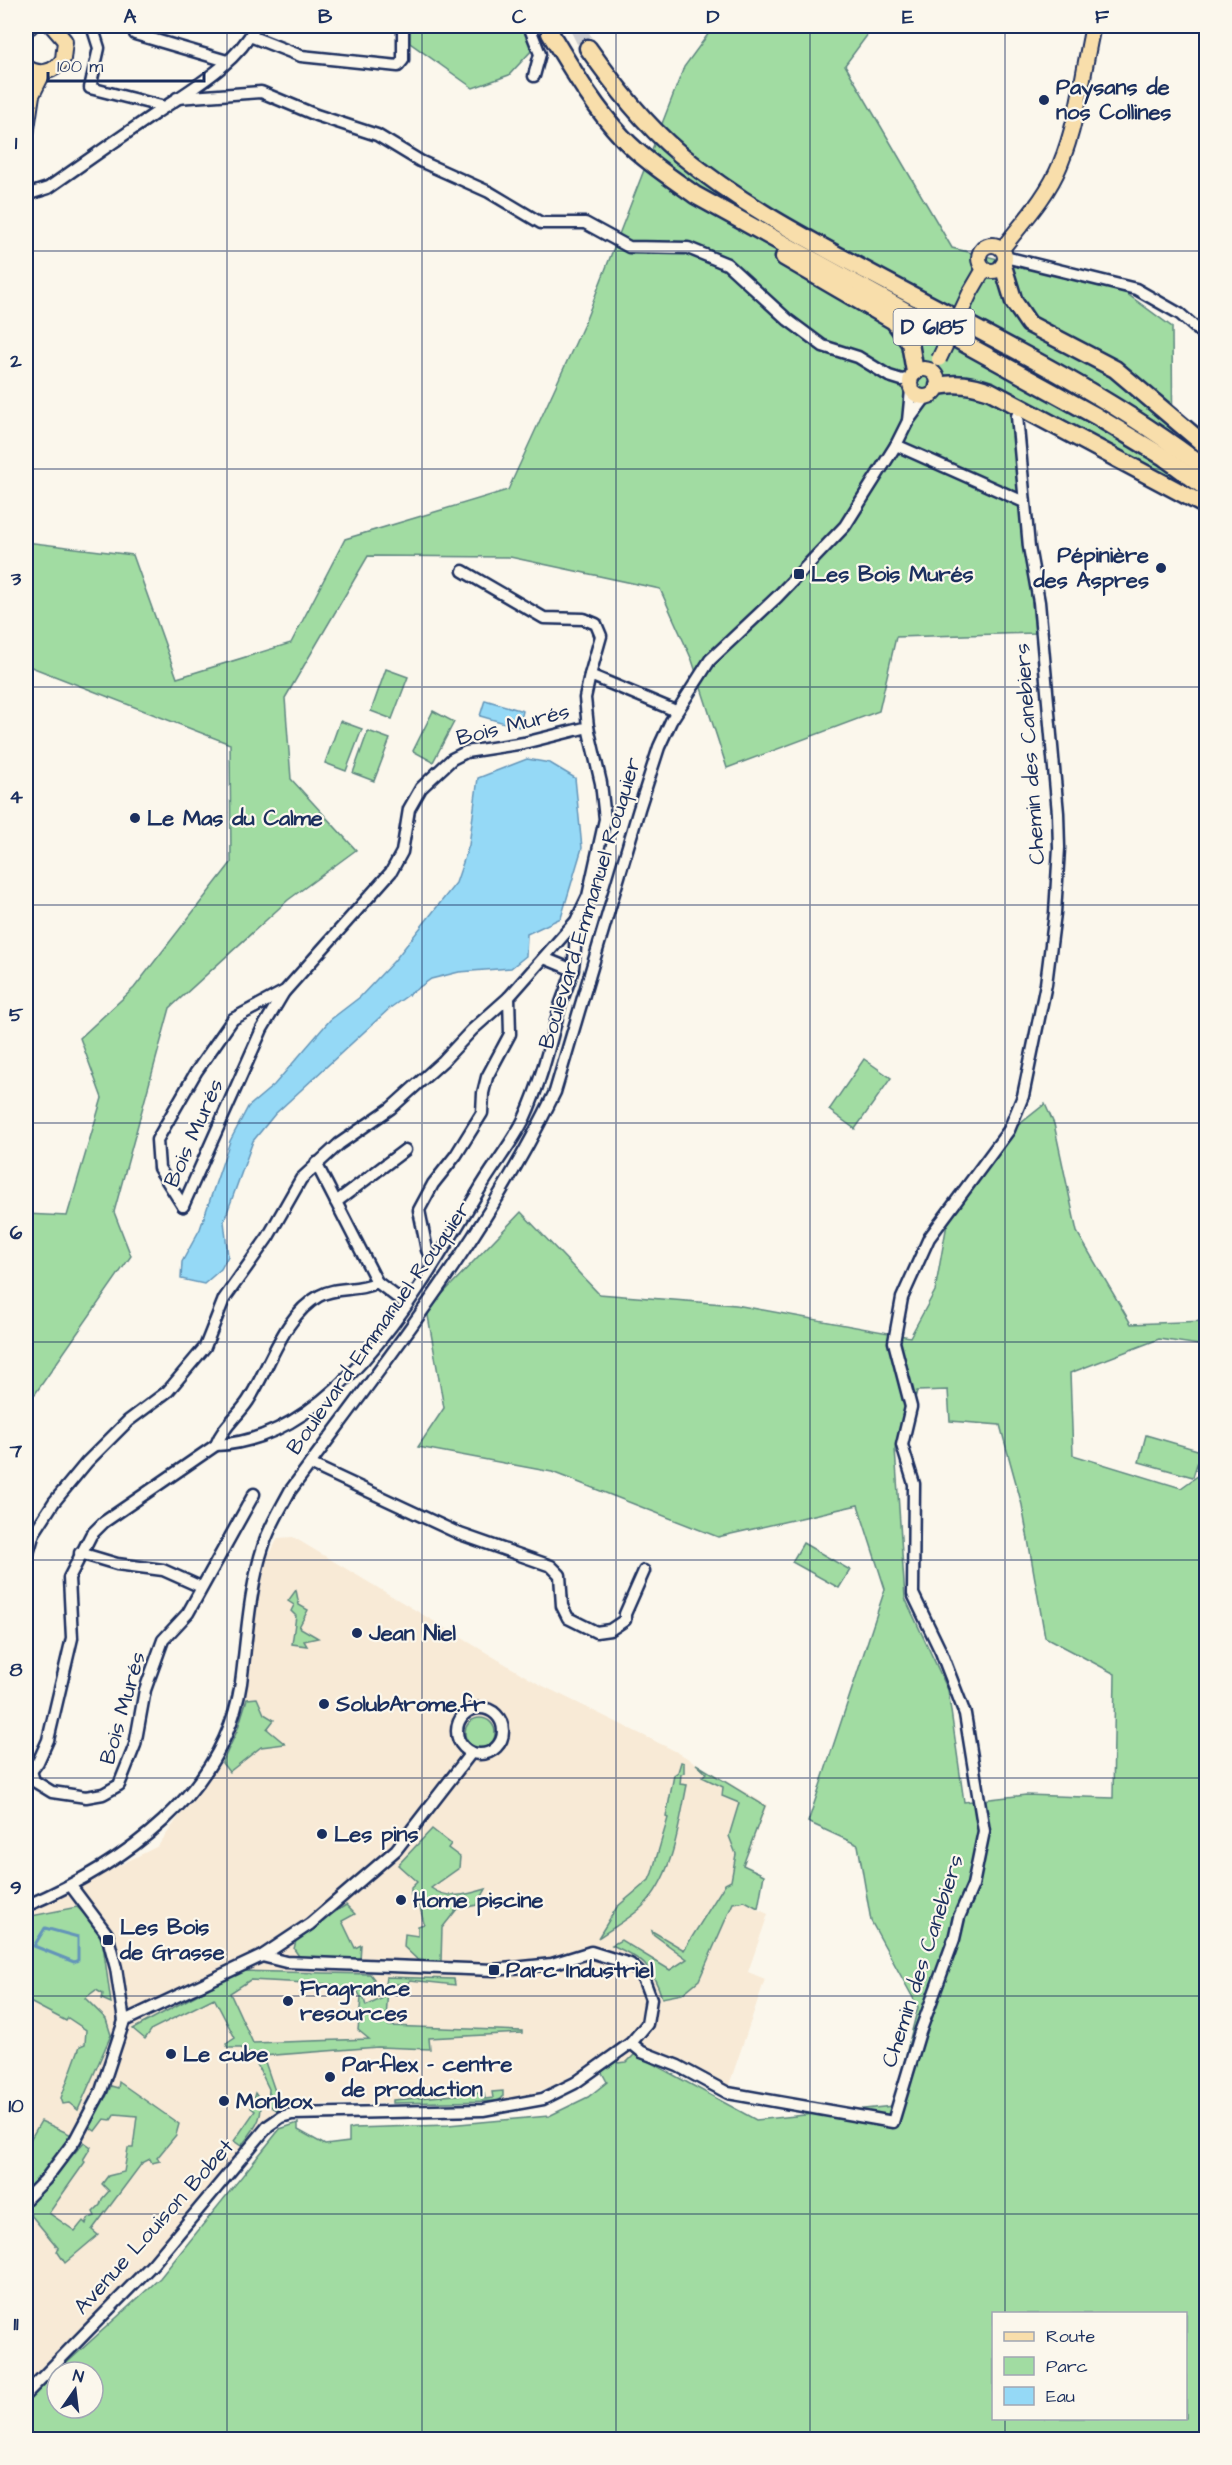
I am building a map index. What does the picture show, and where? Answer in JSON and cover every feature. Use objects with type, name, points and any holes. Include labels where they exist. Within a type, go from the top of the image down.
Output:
[{"type":"highway","name":"D 6185","points":[[550,33],[591,100],[622,137],[658,170],[695,195],[1086,410],[1164,458],[1206,488]]},
{"type":"highway","name":"D 6185","points":[[588,48],[620,92],[644,119],[678,152],[729,190],[789,229],[1104,401],[1174,444],[1206,469]]},
{"type":"highway","points":[[695,195],[716,218],[894,321],[910,343],[924,379],[990,391],[1206,506]]},
{"type":"highway","points":[[1003,257],[1014,302],[1029,324],[1115,369],[1206,446]]},
{"type":"main road","points":[[26,29],[31,26]]},
{"type":"main road","points":[[1003,257],[994,245],[981,249],[979,262],[984,269],[992,272],[1003,257],[1037,204],[1059,166],[1072,124],[1093,26]]},
{"type":"main road","points":[[32,95],[26,68],[43,73],[55,69],[63,59],[66,47],[60,29]]},
{"type":"main road","points":[[26,135],[32,95],[43,73]]},
{"type":"main road","points":[[924,379],[984,269]]},
{"type":"street","points":[[92,26],[99,48],[90,88],[165,107]]},
{"type":"street","points":[[26,195],[48,189],[165,107],[227,61],[253,31],[301,56],[398,66],[403,60],[403,26]]},
{"type":"street","points":[[529,26],[540,54],[534,76]]},
{"type":"street","points":[[135,34],[227,61]]},
{"type":"street","points":[[177,98],[261,92],[316,115],[377,135],[420,161],[489,192],[541,223],[585,223],[629,247],[688,248],[727,264],[788,320],[823,346],[858,357],[889,376],[902,380],[924,379]]},
{"type":"street","points":[[1003,257],[1136,289],[1180,314],[1206,337]]},
{"type":"street","name":"Boulevard Emmanuel Rouquier","points":[[26,1906],[71,1886],[117,1857],[162,1822],[190,1794],[211,1763],[228,1730],[240,1686],[257,1569],[264,1542],[291,1491],[455,1264],[538,1128],[561,1072],[659,747],[676,711],[710,660],[777,597],[844,526],[896,445],[924,379]]},
{"type":"street","name":"Chemin des Canebiers","points":[[631,2043],[642,2052],[678,2066],[728,2093],[893,2122],[919,2035],[954,1939],[959,1917],[973,1885],[984,1831],[965,1714],[941,1652],[913,1594],[914,1484],[902,1445],[911,1407],[894,1342],[902,1298],[928,1239],[1009,1130],[1032,1066],[1046,984],[1055,913],[1059,848],[1058,813],[1039,602],[1024,502],[1017,416]]},
{"type":"street","points":[[896,445],[1024,502]]},
{"type":"street","name":"Bois Murés","points":[[26,1560],[34,1533],[54,1502],[87,1462],[128,1421],[168,1391],[205,1347],[224,1299],[268,1237],[301,1179],[316,1163],[391,1108],[509,997],[576,921],[588,896],[605,819],[601,783],[588,727],[585,698],[601,636],[596,624],[584,619],[544,618],[463,572]]},
{"type":"street","name":"Bois Murés","points":[[590,675],[676,711]]},
{"type":"street","name":"Bois Murés","points":[[285,991],[233,1019],[196,1072],[157,1140],[159,1168],[183,1206],[262,1029],[285,991],[391,872],[402,852],[409,809],[421,788],[440,769],[466,752],[524,743],[588,727]]},
{"type":"street","name":"Bois Murés","points":[[254,1494],[188,1613],[164,1640],[145,1690],[135,1744],[119,1785],[104,1794],[69,1795],[43,1788],[28,1774],[38,1762],[48,1740],[72,1638],[69,1578],[91,1535],[104,1522],[216,1445],[232,1445],[288,1425],[338,1387],[375,1349],[436,1260],[524,1120],[547,1062],[561,1005],[573,970],[576,921]]},
{"type":"street","points":[[544,958],[573,970]]},
{"type":"street","points":[[436,1260],[427,1250],[419,1210],[433,1184],[456,1155],[482,1113],[487,1077],[510,1034],[509,997]]},
{"type":"street","points":[[336,1202],[405,1150]]},
{"type":"street","points":[[316,1163],[377,1282],[406,1304]]},
{"type":"street","name":"Bois Murés","points":[[216,1445],[219,1437],[248,1401],[290,1325],[305,1305],[322,1294],[365,1288],[377,1282]]},
{"type":"street","points":[[310,1464],[460,1534],[551,1566],[560,1575],[562,1606],[568,1618],[596,1632],[610,1629],[625,1620],[625,1614],[644,1571]]},
{"type":"street","points":[[80,1553],[117,1564],[163,1570],[201,1587]]},
{"type":"street","points":[[478,1708],[488,1709],[497,1715],[502,1724],[503,1735],[500,1745],[492,1752],[482,1755],[471,1754],[462,1748],[457,1738],[456,1728],[460,1718],[468,1711],[478,1708]]},
{"type":"street","points":[[26,1754],[28,1774]]},
{"type":"street","points":[[124,2022],[262,1956],[310,1924],[396,1850],[471,1754]]},
{"type":"street","points":[[26,2199],[45,2180],[75,2140],[101,2091],[124,2022],[116,1968],[107,1934],[71,1886]]},
{"type":"street","name":"Avenue Louison Bobet","points":[[26,2394],[153,2264],[268,2126],[281,2117],[292,2114],[483,2110],[543,2099],[575,2083],[631,2043],[647,2024],[651,1999],[642,1975],[630,1964],[591,1952],[552,1964],[494,1970],[286,1962],[262,1956]]},
{"type":"shaded area","points":[[293,1537],[537,1683],[677,1752],[767,1805],[744,1865],[765,1875],[757,1909],[768,1914],[748,1972],[765,1979],[729,2085],[649,2060],[618,2063],[615,2055],[601,2056],[558,2084],[523,2097],[498,2101],[296,2105],[272,2117],[60,2360],[45,2360],[45,2377],[26,2399],[26,1912],[158,1846],[230,1745],[242,1702],[262,1569],[278,1538]]},
{"type":"green space","points":[[410,26],[523,27],[533,49],[509,75],[473,88],[410,43]]},
{"type":"green space","points":[[714,26],[874,26],[845,65],[952,248],[1119,288],[1172,327],[1173,478],[1012,410],[1035,633],[896,637],[879,711],[727,768],[692,660],[660,589],[510,557],[368,556],[285,698],[291,779],[356,850],[288,900],[170,1008],[114,1212],[131,1256],[35,1394],[26,1399],[26,1214],[67,1216],[102,1098],[80,1038],[134,988],[231,863],[230,744],[26,665],[26,542],[133,555],[177,678],[291,643],[345,539],[508,490],[585,322],[684,67]]},
{"type":"green space","points":[[386,669],[408,677],[392,719],[371,711]]},
{"type":"green space","points":[[433,711],[454,722],[433,762],[413,751]]},
{"type":"green space","points":[[340,721],[362,729],[346,771],[325,763]]},
{"type":"green space","points":[[368,731],[390,739],[374,781],[353,773]]},
{"type":"green space","points":[[864,1059],[891,1078],[855,1129],[829,1110]]},
{"type":"green space","points":[[1045,1104],[1054,1124],[1077,1232],[1131,1324],[1206,1321],[1206,1346],[1159,1339],[1070,1373],[1073,1455],[1181,1488],[1206,1470],[1206,2439],[26,2440],[26,2400],[45,2383],[45,2420],[105,2420],[105,2360],[70,2360],[160,2278],[280,2129],[298,2123],[298,2130],[325,2145],[349,2142],[349,2129],[354,2128],[448,2125],[549,2116],[588,2097],[607,2082],[600,2069],[615,2055],[618,2063],[627,2062],[635,2054],[756,2120],[893,2106],[918,2007],[871,1921],[858,1845],[808,1822],[885,1589],[858,1505],[718,1537],[552,1472],[418,1447],[444,1408],[427,1310],[521,1212],[599,1294],[736,1305],[910,1337],[935,1291],[950,1207],[987,1150]],"holes":[[[948,1390],[950,1421],[1000,1425],[1022,1505],[1045,1637],[1115,1674],[1113,1798],[1026,1795],[964,1802],[948,1690],[905,1598],[895,1449],[902,1445],[917,1391]]]},
{"type":"green space","points":[[1146,1435],[1201,1451],[1193,1477],[1139,1462]]},
{"type":"green space","points":[[803,1543],[850,1570],[839,1588],[792,1562]]},
{"type":"green space","points":[[296,1590],[299,1605],[308,1610],[299,1627],[318,1638],[304,1641],[307,1646],[292,1644],[296,1616],[291,1611],[294,1605],[288,1601]]},
{"type":"green space","points":[[257,1698],[264,1714],[274,1720],[267,1729],[285,1744],[261,1747],[229,1772],[222,1763],[237,1731],[247,1699]]},
{"type":"green space","points":[[480,1718],[491,1722],[495,1733],[491,1744],[480,1748],[469,1744],[465,1733],[469,1722]]},
{"type":"green space","points":[[681,1762],[684,1763],[684,1773],[681,1774],[680,1784],[687,1785],[673,1849],[661,1880],[643,1906],[598,1938],[617,1907],[649,1880],[668,1818],[666,1817],[674,1775],[678,1772]]},
{"type":"green space","points":[[696,1764],[765,1806],[743,1865],[764,1875],[758,1908],[745,1901],[733,1903],[699,1980],[682,1994],[662,1998],[650,1970],[638,1959],[612,1945],[621,1940],[670,1970],[687,1959],[652,1931],[684,1950],[725,1884],[731,1881],[736,1854],[729,1836],[739,1803],[722,1796],[723,1787],[702,1777],[706,1773]]},
{"type":"green space","points":[[432,1829],[451,1844],[448,1848],[460,1857],[459,1868],[431,1888],[451,1895],[486,1889],[477,1905],[457,1909],[442,1928],[441,1962],[419,1961],[404,1947],[405,1934],[418,1936],[418,1926],[424,1924],[417,1894],[411,1895],[411,1888],[417,1882],[398,1865]]},
{"type":"green space","points":[[346,1905],[355,1914],[342,1921],[355,1948],[361,1945],[360,1960],[301,1959],[294,1949],[297,1936]]},
{"type":"green space","points":[[77,1907],[95,1924],[103,1945],[111,2003],[102,1999],[103,1994],[96,1990],[85,1998],[106,2019],[111,2035],[78,2110],[69,2103],[63,2104],[61,2098],[80,2046],[85,2044],[86,2030],[68,2018],[66,2021],[26,2000],[26,1917]]},
{"type":"green space","points":[[241,1971],[370,1974],[374,1979],[364,1999],[366,2006],[383,1998],[386,1977],[454,1979],[455,1985],[410,1980],[409,1983],[388,1985],[386,2021],[389,2026],[522,2031],[522,2033],[429,2038],[430,2049],[378,2047],[263,2056],[277,2097],[275,2101],[279,2111],[268,2105],[269,2089],[253,2056],[241,2048],[228,2048],[226,2044],[235,2038],[214,1998],[152,2029],[145,2039],[133,2029]],"holes":[[[250,1980],[333,1985],[337,1994],[357,1990],[361,1998],[358,2030],[369,2039],[253,2043],[230,1993]]]},
{"type":"green space","points":[[119,2082],[179,2124],[176,2135],[157,2158],[160,2161],[152,2163],[150,2159],[142,2163],[92,2230],[98,2235],[65,2263],[57,2251],[59,2249],[26,2209],[84,2142],[91,2147],[83,2160],[85,2162],[49,2213],[75,2231],[83,2221],[86,2224],[89,2218],[95,2216],[93,2212],[109,2191],[102,2184],[108,2176],[124,2172],[128,2148],[133,2148],[137,2116],[115,2114],[111,2120],[104,2119],[95,2131],[88,2126],[100,2098],[106,2097],[111,2086],[118,2088]]},
{"type":"green space","points":[[503,2091],[503,2097],[498,2101],[393,2103],[393,2100],[480,2093],[484,2093],[485,2099],[493,2098],[492,2092]]},
{"type":"green space","points":[[255,2093],[261,2107],[260,2114],[255,2128],[241,2146],[234,2141],[255,2111],[251,2108]]},
{"type":"green space","points":[[41,2121],[74,2136],[43,2176],[26,2192],[26,2147]]},
{"type":"water","points":[[485,700],[523,711],[519,727],[480,716]]},
{"type":"water","points":[[527,759],[550,763],[575,778],[582,848],[561,918],[527,934],[526,956],[511,968],[459,972],[431,979],[390,1008],[275,1114],[253,1141],[224,1221],[228,1256],[221,1269],[204,1284],[181,1279],[182,1262],[200,1229],[230,1141],[248,1107],[274,1085],[330,1020],[360,997],[394,961],[456,883],[469,845],[478,778]]},
{"type":"waterway","points":[[45,1928],[78,1937],[78,1960],[74,1962],[34,1946],[45,1928]]},
{"type":"tunnel","points":[[577,26],[588,48]]},
{"type":"place","name":"Paysans de nos Collines","points":[[1044,100]]},
{"type":"place","name":"Pépinière des Aspres","points":[[1161,568]]},
{"type":"place","name":"Les Bois Murés","points":[[799,574]]},
{"type":"place","name":"Le Mas du Calme","points":[[135,818]]},
{"type":"place","name":"Jean Niel","points":[[357,1633]]},
{"type":"place","name":"SolubArome.fr","points":[[324,1704]]},
{"type":"place","name":"Les pins","points":[[322,1834]]},
{"type":"place","name":"Home piscine","points":[[401,1900]]},
{"type":"place","name":"Les Bois de Grasse","points":[[108,1940]]},
{"type":"place","name":"Parc Industriel","points":[[494,1970]]},
{"type":"place","name":"Fragrance resources","points":[[288,2001]]},
{"type":"place","name":"Le cube","points":[[171,2054]]},
{"type":"place","name":"Parflex - centre de production","points":[[330,2077]]},
{"type":"place","name":"Monbox","points":[[224,2101]]}]
